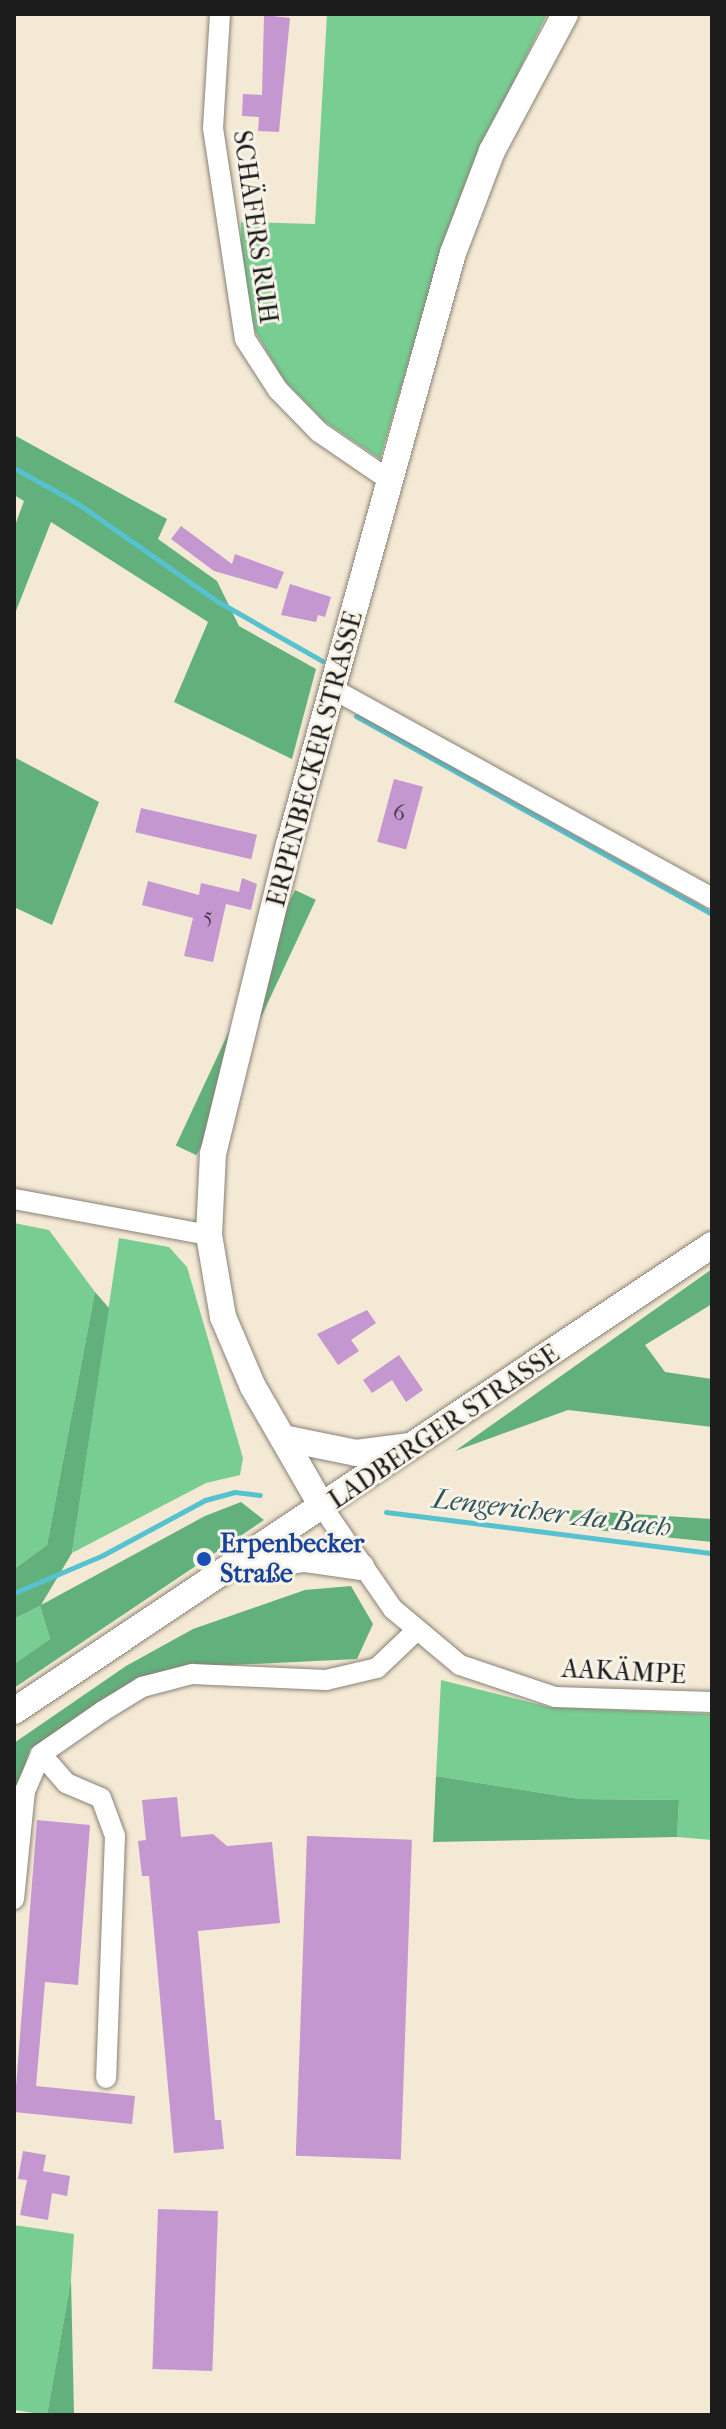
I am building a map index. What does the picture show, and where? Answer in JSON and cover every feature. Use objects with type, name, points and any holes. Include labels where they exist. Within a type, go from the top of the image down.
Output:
[{"type":"main road","name":"ERPENBECKER STRASSE","points":[[323,1508],[238,1357],[223,1317],[209,1235],[213,1154],[289,845],[335,690],[389,480],[453,253],[492,151],[565,14]]},
{"type":"main road","name":"LADBERGER STRASSE","points":[[14,1711],[419,1445],[712,1245]]},
{"type":"main road","points":[[283,1438],[356,1453],[419,1445]]},
{"type":"main road","points":[[230,1570],[304,1559],[361,1567]]},
{"type":"street","name":"SCHÄFERS RUH","points":[[220,14],[213,128],[245,339],[278,390],[319,432],[389,480]]},
{"type":"street","points":[[335,690],[712,898]]},
{"type":"street","points":[[14,1199],[209,1235]]},
{"type":"street","name":"AAKÄMPE","points":[[323,1508],[361,1567],[416,1631],[460,1665],[555,1697],[712,1702]]},
{"type":"street","points":[[14,1899],[25,1791],[41,1754],[142,1687],[192,1674],[229,1671],[326,1680],[377,1668],[416,1631]]},
{"type":"street","points":[[41,1754],[66,1783],[101,1798],[115,1836],[106,2078]]},
{"type":"green space","points":[[327,14],[547,14],[482,146],[442,249],[380,459],[324,421],[283,379],[255,331],[240,271],[241,222],[315,224]]},
{"type":"green space","points":[[14,435],[167,519],[158,539],[217,581],[239,626],[316,669],[292,759],[174,702],[208,622],[51,522],[14,616],[14,528],[24,501],[14,495]]},
{"type":"green space","points":[[14,757],[99,802],[52,925],[14,907]]},
{"type":"green space","points":[[295,890],[316,900],[197,1155],[176,1146]]},
{"type":"green space","points":[[14,1223],[49,1230],[95,1292],[47,1545],[14,1569]]},
{"type":"green space","points":[[119,1238],[169,1247],[187,1267],[243,1458],[240,1475],[206,1483],[72,1553]]},
{"type":"green space","points":[[712,1269],[712,1304],[645,1345],[665,1372],[712,1379],[712,1427],[568,1410],[455,1451]]},
{"type":"green space","points":[[95,1292],[109,1308],[72,1553],[41,1605],[205,1516],[241,1502],[264,1520],[14,1688],[14,1664],[50,1639],[40,1606],[14,1619],[14,1569],[47,1545]]},
{"type":"green space","points":[[573,1510],[712,1519],[712,1542],[567,1527]]},
{"type":"green space","points":[[351,1586],[373,1624],[357,1659],[188,1667],[94,1706],[30,1749],[14,1801],[14,1743],[126,1666],[193,1629],[305,1590]]},
{"type":"green space","points":[[40,1606],[50,1639],[14,1664],[14,1619]]},
{"type":"green space","points":[[441,1680],[549,1707],[712,1714],[712,1840],[677,1837],[679,1800],[579,1799],[436,1776]]},
{"type":"green space","points":[[436,1776],[579,1799],[679,1800],[677,1837],[433,1842]]},
{"type":"green space","points":[[14,2225],[74,2234],[71,2280],[47,2415],[14,2410]]},
{"type":"green space","points":[[71,2280],[74,2415],[47,2415]]},
{"type":"building","points":[[264,15],[290,18],[279,132],[258,131],[259,117],[242,116],[243,94],[262,95]]},
{"type":"building","points":[[181,526],[232,564],[235,554],[284,572],[277,589],[214,571],[171,539]]},
{"type":"building","points":[[290,584],[331,597],[325,617],[318,615],[316,622],[281,615]]},
{"type":"building","points":[[394,779],[423,787],[406,850],[377,842]]},
{"type":"building","points":[[141,808],[257,835],[251,859],[135,832]]},
{"type":"building","points":[[242,878],[257,884],[251,910],[226,904],[213,962],[184,956],[193,918],[142,905],[148,881],[199,895],[201,883],[239,892]]},
{"type":"building","points":[[367,1310],[376,1323],[351,1340],[359,1351],[338,1365],[317,1334]]},
{"type":"building","points":[[399,1355],[423,1390],[406,1402],[392,1380],[372,1393],[363,1380]]},
{"type":"building","points":[[177,1797],[181,1837],[213,1834],[227,1846],[272,1842],[280,1923],[198,1931],[215,2120],[221,2120],[224,2149],[174,2153],[149,1876],[142,1876],[138,1841],[146,1840],[142,1800]]},
{"type":"building","points":[[37,1820],[90,1825],[78,1985],[45,1982],[36,2086],[135,2096],[132,2124],[14,2112]]},
{"type":"building","points":[[307,1836],[412,1840],[401,2159],[296,2156]]},
{"type":"building","points":[[23,2151],[46,2155],[43,2171],[70,2176],[67,2196],[52,2193],[48,2220],[20,2215],[27,2180],[18,2179]]},
{"type":"building","points":[[158,2209],[218,2211],[212,2371],[152,2369]]},
{"type":"waterway","points":[[14,468],[77,503],[217,601],[322,661]]},
{"type":"waterway","points":[[356,716],[712,914]]},
{"type":"waterway","name":"Lengericher Aa Bach","points":[[14,1593],[103,1555],[205,1500],[235,1492],[260,1495]]},
{"type":"waterway","name":"Lengericher Aa Bach","points":[[386,1512],[712,1553]]},
{"type":"place","name":"Erpenbecker Straße","points":[[204,1559]]}]
